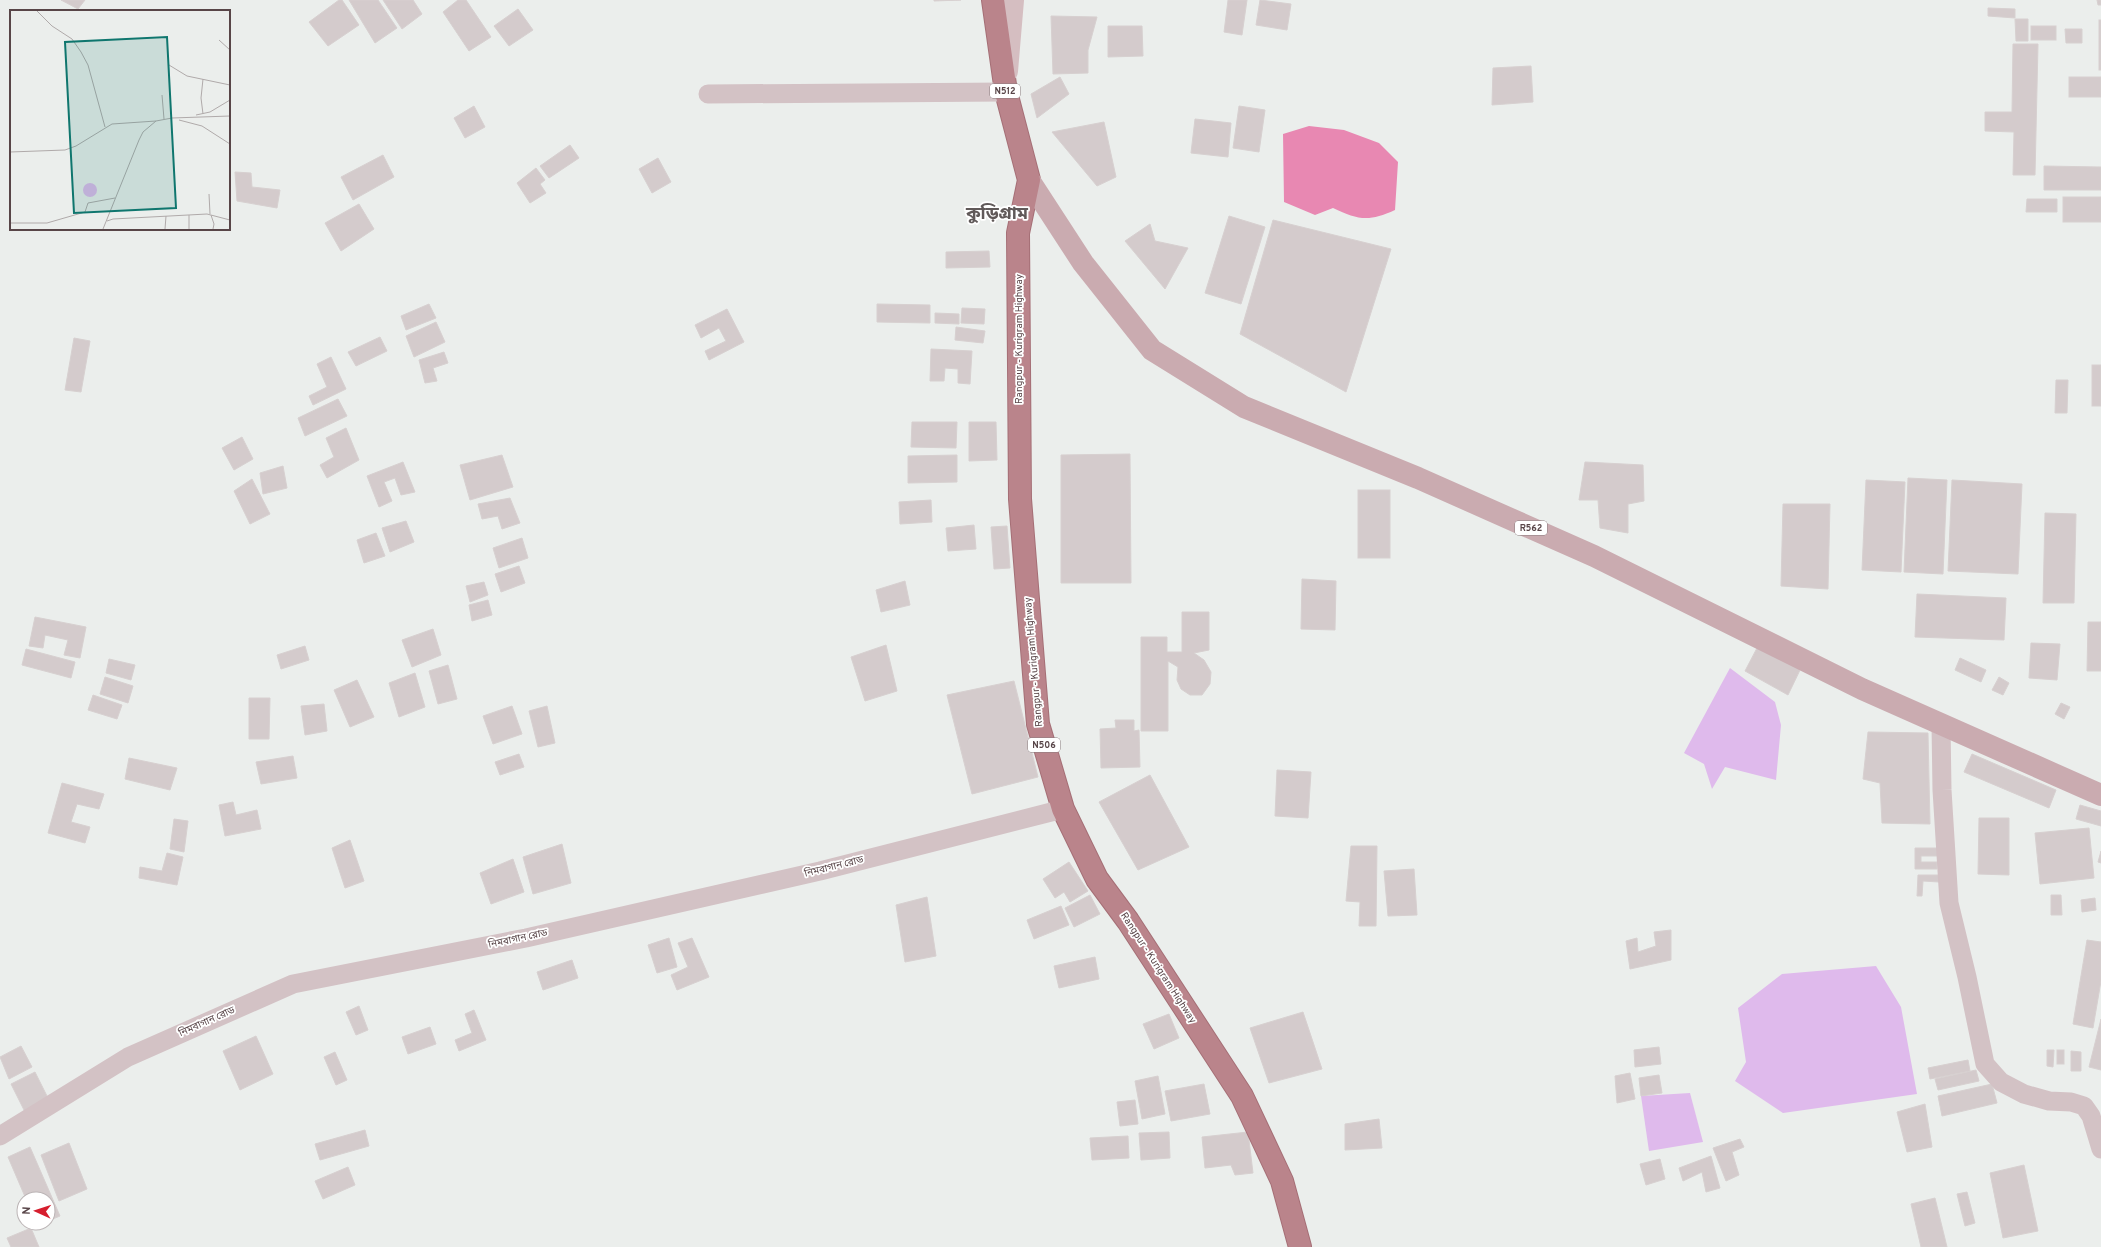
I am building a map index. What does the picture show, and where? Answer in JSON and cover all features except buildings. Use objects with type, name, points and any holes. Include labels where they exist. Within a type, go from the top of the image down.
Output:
[{"type":"highway","name":"N512","points":[[994,0],[1006,92],[1029,180]]},
{"type":"highway","name":"Rangpur - Kurigram Highway","points":[[1029,180],[1018,233],[1020,499],[1038,724],[1063,809],[1097,879],[1128,922],[1242,1096],[1282,1181],[1300,1247]]},
{"type":"main road","name":"R562","points":[[1029,180],[1083,263],[1152,350],[1244,408],[1418,478],[1594,556],[1862,689],[2101,795]]},
{"type":"street","points":[[708,94],[1006,92],[1013,0]]},
{"type":"street","points":[[1941,724],[1942,790],[1949,903],[1967,977],[1985,1064],[2001,1082],[2024,1094],[2049,1101],[2071,1102],[2084,1106],[2091,1116],[2101,1149]]},
{"type":"street","name":"নিমবাগান রোড","points":[[0,1136],[128,1057],[293,984],[526,938],[812,873],[1063,809]]},
{"type":"shaded area","points":[[1309,126],[1344,130],[1379,143],[1398,162],[1395,210],[1371,218],[1357,217],[1333,208],[1315,215],[1284,202],[1283,134]]},
{"type":"shaded area","points":[[1730,668],[1775,702],[1781,725],[1776,780],[1725,767],[1712,789],[1704,764],[1684,753]]},
{"type":"shaded area","points":[[1876,966],[1901,1007],[1917,1094],[1783,1113],[1735,1081],[1746,1062],[1738,1008],[1782,974]]},
{"type":"shaded area","points":[[1690,1093],[1703,1142],[1649,1151],[1641,1096]]},
{"type":"district","name":"কুড়িগ্রাম","points":[[997,214]]}]
